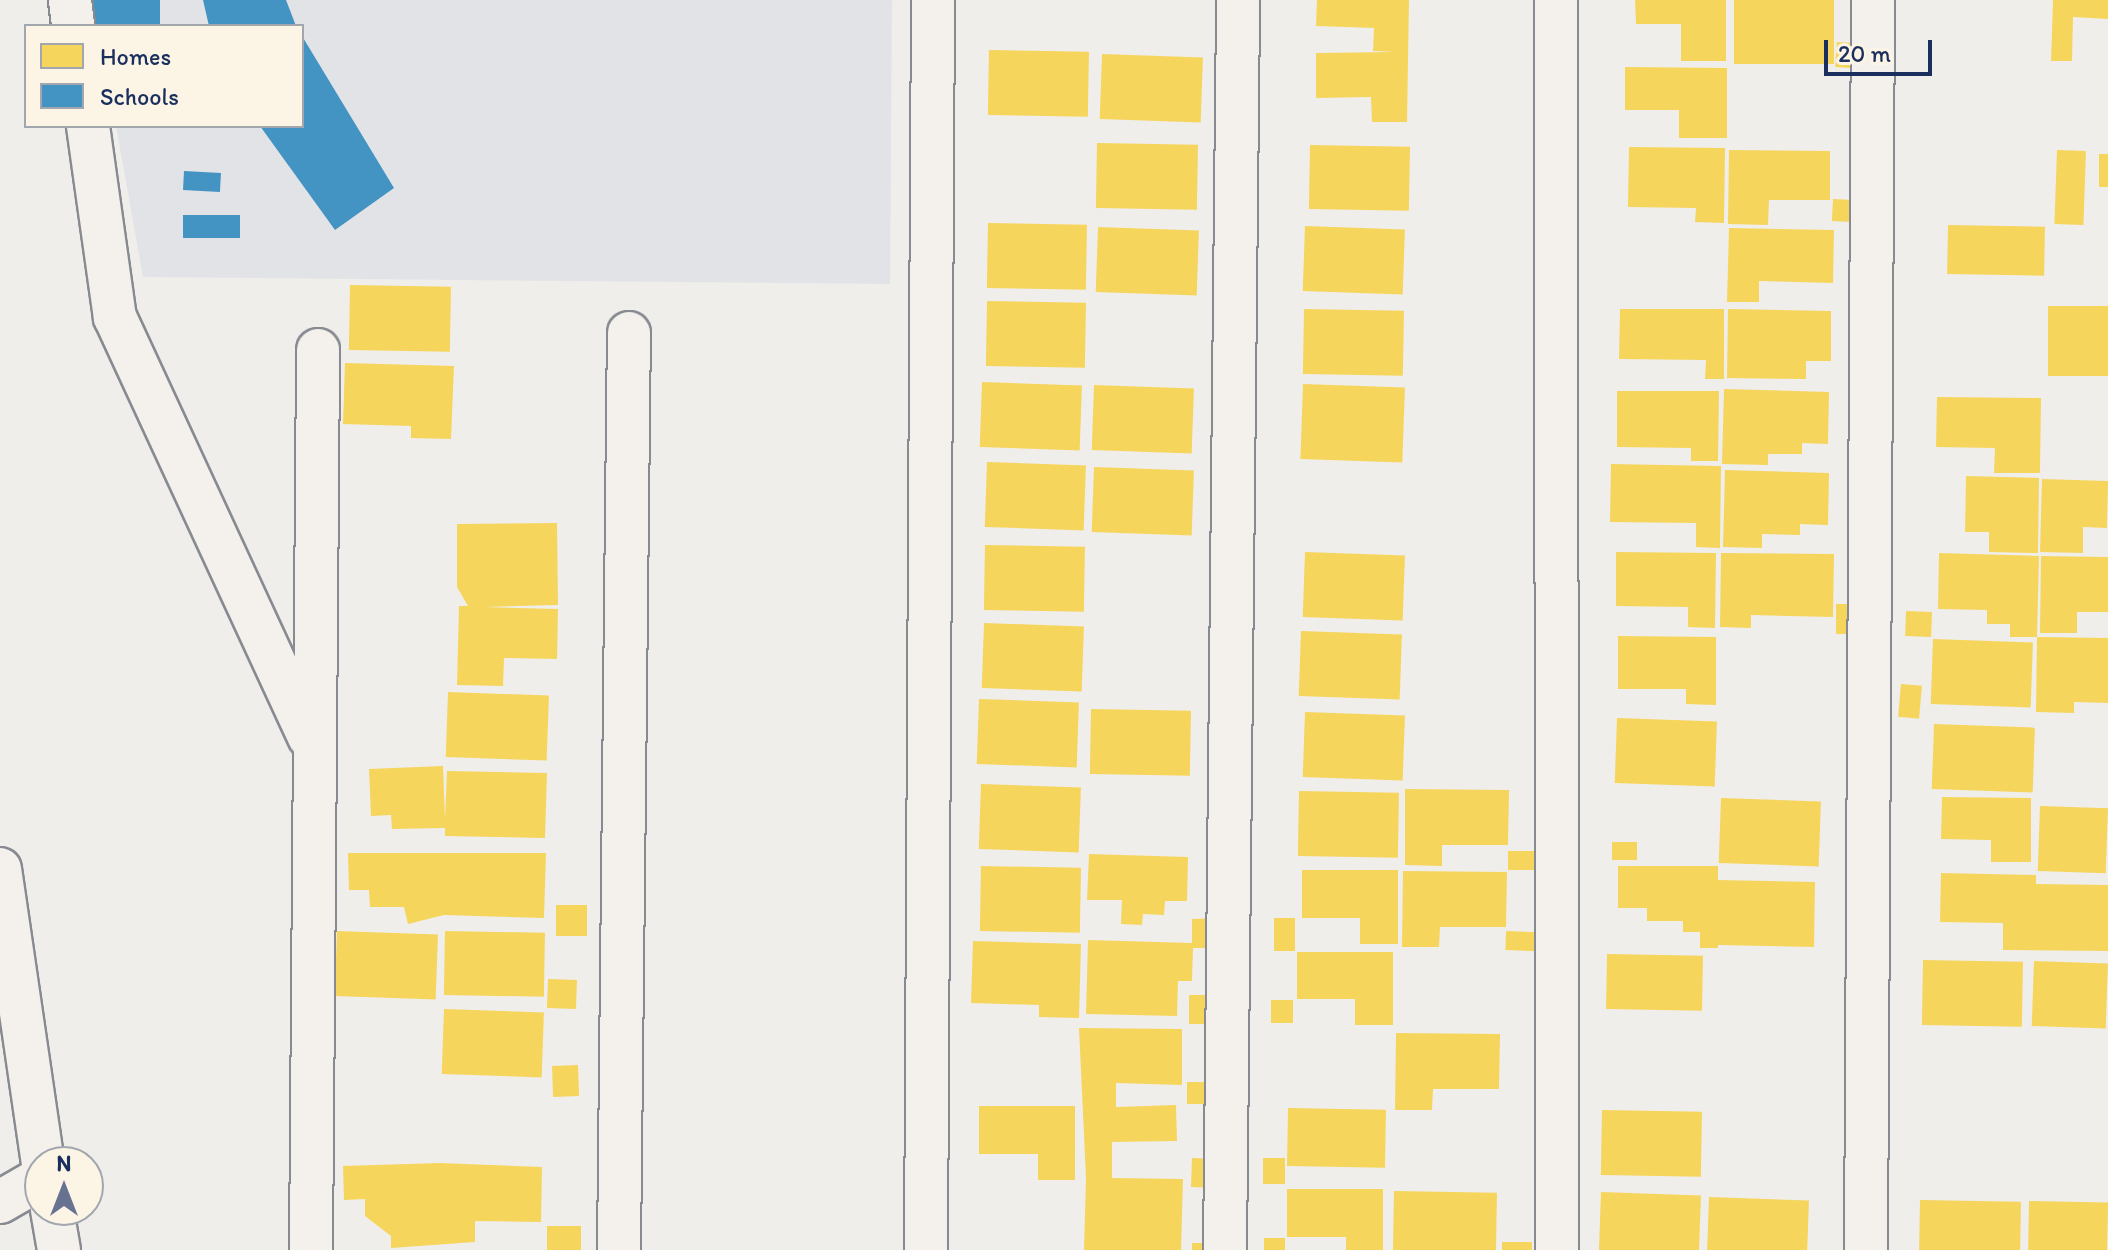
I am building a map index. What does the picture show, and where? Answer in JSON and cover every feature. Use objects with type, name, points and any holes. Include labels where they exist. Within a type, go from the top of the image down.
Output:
[{"type":"street","points":[[70,0],[73,24]]},
{"type":"street","points":[[926,1250],[933,0]]},
{"type":"street","points":[[1225,1250],[1238,0]]},
{"type":"street","points":[[1556,0],[1557,1250]]},
{"type":"street","points":[[1866,1250],[1873,0]]},
{"type":"street","points":[[88,128],[115,317],[315,748]]},
{"type":"street","points":[[619,1250],[629,333]]},
{"type":"street","points":[[311,1250],[318,350]]},
{"type":"street","points":[[0,869],[41,1146]]},
{"type":"street","points":[[0,1202],[24,1188]]},
{"type":"street","points":[[55,1226],[59,1250]]},
{"type":"shaded area","points":[[94,0],[892,0],[890,284],[143,277],[116,128],[304,128],[304,24],[99,24]]},
{"type":"building: Homes","points":[[1317,0],[1409,0],[1407,122],[1372,122],[1371,97],[1316,98],[1316,53],[1395,52],[1373,51],[1374,28],[1316,26]]},
{"type":"building: Homes","points":[[1635,0],[1726,0],[1726,61],[1681,61],[1681,24],[1636,24]]},
{"type":"building: Homes","points":[[1734,0],[1834,0],[1834,64],[1734,64]]},
{"type":"building: Homes","points":[[2053,0],[2108,0],[2108,19],[2073,17],[2072,61],[2051,61]]},
{"type":"building: Homes","points":[[1837,42],[1867,44],[1865,69],[1835,67]]},
{"type":"building: Homes","points":[[989,50],[1089,52],[1088,117],[988,115]]},
{"type":"building: Homes","points":[[1102,54],[1203,58],[1201,122],[1100,119]]},
{"type":"building: Homes","points":[[1625,67],[1727,68],[1727,138],[1679,138],[1679,110],[1625,110]]},
{"type":"building: Homes","points":[[1097,143],[1198,145],[1197,210],[1096,208]]},
{"type":"building: Homes","points":[[1310,145],[1410,147],[1409,211],[1309,209]]},
{"type":"building: Homes","points":[[1629,147],[1725,148],[1724,223],[1695,222],[1696,208],[1628,207]]},
{"type":"building: Homes","points":[[1729,150],[1830,151],[1830,200],[1769,200],[1768,225],[1728,224]]},
{"type":"building: Homes","points":[[2057,150],[2086,151],[2083,225],[2054,224]]},
{"type":"building: Homes","points":[[2099,154],[2108,154],[2108,187],[2099,187]]},
{"type":"building: Homes","points":[[1833,199],[1868,201],[1867,223],[1832,221]]},
{"type":"building: Homes","points":[[988,223],[1087,225],[1086,290],[987,288]]},
{"type":"building: Homes","points":[[1948,225],[2045,227],[2044,276],[1947,274]]},
{"type":"building: Homes","points":[[1305,226],[1405,229],[1403,294],[1303,291]]},
{"type":"building: Homes","points":[[1098,227],[1199,231],[1197,295],[1096,292]]},
{"type":"building: Homes","points":[[1729,228],[1834,230],[1833,283],[1759,281],[1759,302],[1727,302]]},
{"type":"building: Homes","points":[[350,285],[451,287],[450,352],[349,350]]},
{"type":"building: Homes","points":[[987,301],[1086,303],[1085,368],[986,366]]},
{"type":"building: Homes","points":[[2048,306],[2108,306],[2108,376],[2048,376]]},
{"type":"building: Homes","points":[[1304,309],[1404,311],[1403,376],[1303,374]]},
{"type":"building: Homes","points":[[1620,309],[1724,309],[1724,379],[1705,379],[1706,360],[1619,359]]},
{"type":"building: Homes","points":[[1728,309],[1831,311],[1831,361],[1806,361],[1806,379],[1727,378]]},
{"type":"building: Homes","points":[[345,363],[454,366],[451,439],[411,438],[411,426],[343,424]]},
{"type":"building: Homes","points":[[982,382],[1082,385],[1080,450],[980,447]]},
{"type":"building: Homes","points":[[1303,384],[1405,388],[1402,463],[1300,459]]},
{"type":"building: Homes","points":[[1094,385],[1194,388],[1192,453],[1092,450]]},
{"type":"building: Homes","points":[[1724,389],[1829,392],[1828,444],[1802,443],[1802,454],[1768,454],[1768,465],[1722,464]]},
{"type":"building: Homes","points":[[1617,391],[1719,391],[1718,461],[1691,461],[1691,448],[1617,447]]},
{"type":"building: Homes","points":[[1937,397],[2041,398],[2040,473],[1994,473],[1995,448],[1936,447]]},
{"type":"building: Homes","points":[[987,462],[1086,465],[1084,530],[985,527]]},
{"type":"building: Homes","points":[[1611,464],[1721,466],[1720,548],[1696,547],[1696,523],[1610,522]]},
{"type":"building: Homes","points":[[1094,467],[1194,470],[1192,535],[1092,532]]},
{"type":"building: Homes","points":[[1725,470],[1829,473],[1828,525],[1800,524],[1800,535],[1762,534],[1762,548],[1723,547]]},
{"type":"building: Homes","points":[[1966,476],[2039,478],[2038,553],[1989,552],[1989,532],[1965,532]]},
{"type":"building: Homes","points":[[2042,479],[2108,481],[2107,528],[2083,527],[2083,553],[2040,552]]},
{"type":"building: Homes","points":[[557,523],[558,605],[485,607],[558,609],[557,659],[504,658],[503,686],[457,685],[459,606],[468,606],[457,587],[457,524]]},
{"type":"building: Homes","points":[[985,545],[1085,547],[1084,612],[984,610]]},
{"type":"building: Homes","points":[[1305,552],[1405,555],[1403,620],[1303,617]]},
{"type":"building: Homes","points":[[1616,552],[1716,553],[1715,628],[1688,627],[1688,607],[1616,606]]},
{"type":"building: Homes","points":[[1721,553],[1834,554],[1833,617],[1751,615],[1751,628],[1720,627]]},
{"type":"building: Homes","points":[[1939,553],[2039,556],[2037,637],[2010,637],[2010,624],[1987,624],[1987,610],[1938,609]]},
{"type":"building: Homes","points":[[2041,556],[2108,557],[2108,612],[2077,612],[2077,633],[2040,633]]},
{"type":"building: Homes","points":[[1836,604],[1859,604],[1859,634],[1836,634]]},
{"type":"building: Homes","points":[[1906,611],[1932,612],[1931,637],[1905,636]]},
{"type":"building: Homes","points":[[984,623],[1084,626],[1082,691],[982,688]]},
{"type":"building: Homes","points":[[1301,631],[1402,635],[1400,699],[1299,696]]},
{"type":"building: Homes","points":[[1618,636],[1716,637],[1716,705],[1686,704],[1686,689],[1618,689]]},
{"type":"building: Homes","points":[[2037,637],[2108,638],[2108,703],[2074,702],[2074,713],[2036,712]]},
{"type":"building: Homes","points":[[1933,639],[2033,642],[2031,707],[1931,704]]},
{"type":"building: Homes","points":[[1901,684],[1922,686],[1919,719],[1898,717]]},
{"type":"building: Homes","points":[[448,692],[549,696],[547,760],[446,757]]},
{"type":"building: Homes","points":[[979,699],[1079,702],[1077,767],[977,764]]},
{"type":"building: Homes","points":[[1091,709],[1191,711],[1190,776],[1090,774]]},
{"type":"building: Homes","points":[[1305,712],[1405,715],[1403,780],[1303,777]]},
{"type":"building: Homes","points":[[1617,718],[1717,721],[1715,786],[1615,783]]},
{"type":"building: Homes","points":[[1934,724],[2035,728],[2033,792],[1932,789]]},
{"type":"building: Homes","points":[[443,766],[445,819],[447,771],[547,773],[545,838],[445,836],[445,828],[392,829],[391,815],[371,816],[369,769]]},
{"type":"building: Homes","points":[[981,784],[1081,787],[1079,852],[979,849]]},
{"type":"building: Homes","points":[[1405,789],[1509,790],[1508,845],[1442,845],[1442,866],[1405,865]]},
{"type":"building: Homes","points":[[1299,791],[1399,793],[1398,858],[1298,856]]},
{"type":"building: Homes","points":[[1942,797],[2031,798],[2031,862],[1991,862],[1991,840],[1941,839]]},
{"type":"building: Homes","points":[[1721,798],[1821,801],[1819,866],[1719,863]]},
{"type":"building: Homes","points":[[2040,806],[2108,808],[2106,873],[2038,871]]},
{"type":"building: Homes","points":[[1612,842],[1637,842],[1637,860],[1612,860]]},
{"type":"building: Homes","points":[[1508,851],[1544,851],[1544,870],[1508,870]]},
{"type":"building: Homes","points":[[348,853],[546,853],[544,918],[444,915],[408,924],[404,907],[370,907],[369,890],[349,890]]},
{"type":"building: Homes","points":[[1089,854],[1188,857],[1187,901],[1165,901],[1164,915],[1143,914],[1142,925],[1121,924],[1122,900],[1087,900]]},
{"type":"building: Homes","points":[[981,866],[1081,868],[1080,933],[980,931]]},
{"type":"building: Homes","points":[[1618,866],[1718,866],[1718,880],[1815,882],[1814,947],[1718,945],[1718,948],[1700,948],[1700,932],[1683,932],[1683,921],[1647,921],[1647,908],[1618,908]]},
{"type":"building: Homes","points":[[1302,870],[1398,870],[1398,944],[1360,944],[1360,918],[1302,918]]},
{"type":"building: Homes","points":[[1403,871],[1507,872],[1506,927],[1440,927],[1439,947],[1402,947]]},
{"type":"building: Homes","points":[[1941,873],[2036,875],[2036,884],[2108,885],[2108,951],[2003,950],[2003,923],[1940,922]]},
{"type":"building: Homes","points":[[556,905],[587,905],[587,936],[556,936]]},
{"type":"building: Homes","points":[[1221,918],[1221,948],[1193,948],[1192,981],[1178,981],[1177,1016],[1086,1014],[1088,940],[1192,943],[1192,919]]},
{"type":"building: Homes","points":[[1274,918],[1295,918],[1295,951],[1274,951]]},
{"type":"building: Homes","points":[[337,931],[438,935],[436,999],[335,996]]},
{"type":"building: Homes","points":[[445,931],[545,933],[544,997],[444,995]]},
{"type":"building: Homes","points":[[1506,931],[1541,932],[1540,951],[1505,950]]},
{"type":"building: Homes","points":[[973,941],[1081,944],[1079,1018],[1039,1017],[1039,1005],[971,1003]]},
{"type":"building: Homes","points":[[1297,952],[1393,952],[1393,1025],[1355,1025],[1355,999],[1297,999]]},
{"type":"building: Homes","points":[[1607,954],[1703,956],[1702,1011],[1606,1009]]},
{"type":"building: Homes","points":[[1923,960],[2023,962],[2022,1027],[1922,1025]]},
{"type":"building: Homes","points":[[2034,961],[2108,964],[2106,1029],[2032,1026]]},
{"type":"building: Homes","points":[[548,979],[577,980],[576,1009],[547,1008]]},
{"type":"building: Homes","points":[[1189,995],[1222,995],[1222,1024],[1189,1024]]},
{"type":"building: Homes","points":[[1271,1000],[1293,1000],[1293,1023],[1271,1023]]},
{"type":"building: Homes","points":[[444,1009],[544,1012],[542,1077],[442,1074]]},
{"type":"building: Homes","points":[[1079,1028],[1182,1029],[1182,1085],[1116,1083],[1116,1107],[1176,1105],[1177,1141],[1112,1142],[1112,1178],[1183,1179],[1181,1250],[1084,1250],[1086,1178]]},
{"type":"building: Homes","points":[[1396,1033],[1500,1034],[1499,1089],[1433,1089],[1432,1110],[1395,1110]]},
{"type":"building: Homes","points":[[578,1065],[579,1096],[553,1097],[552,1066]]},
{"type":"building: Homes","points":[[1187,1082],[1217,1082],[1217,1104],[1187,1104]]},
{"type":"building: Homes","points":[[979,1106],[1075,1106],[1075,1180],[1038,1180],[1038,1154],[979,1154]]},
{"type":"building: Homes","points":[[1288,1108],[1386,1110],[1385,1168],[1287,1166]]},
{"type":"building: Homes","points":[[1602,1110],[1702,1112],[1701,1177],[1601,1175]]},
{"type":"building: Homes","points":[[1192,1158],[1219,1159],[1218,1188],[1191,1187]]},
{"type":"building: Homes","points":[[1263,1158],[1285,1158],[1285,1184],[1263,1184]]},
{"type":"building: Homes","points":[[440,1163],[542,1167],[541,1222],[475,1221],[475,1242],[391,1248],[391,1236],[365,1216],[365,1199],[344,1200],[343,1166]]},
{"type":"building: Homes","points":[[1287,1189],[1383,1189],[1383,1250],[1346,1250],[1346,1237],[1287,1237]]},
{"type":"building: Homes","points":[[1394,1191],[1497,1193],[1496,1250],[1393,1250]]},
{"type":"building: Homes","points":[[1601,1192],[1701,1195],[1699,1250],[1599,1250]]},
{"type":"building: Homes","points":[[1709,1197],[1809,1200],[1807,1250],[1707,1250]]},
{"type":"building: Homes","points":[[1920,1200],[2021,1202],[2020,1250],[1919,1250]]},
{"type":"building: Homes","points":[[2029,1201],[2108,1202],[2107,1250],[2028,1250]]},
{"type":"building: Homes","points":[[547,1226],[581,1226],[581,1250],[547,1250]]},
{"type":"building: Homes","points":[[1264,1238],[1285,1238],[1285,1250],[1264,1250]]},
{"type":"building: Homes","points":[[1502,1242],[1532,1242],[1532,1250],[1502,1250]]},
{"type":"building: Homes","points":[[1192,1243],[1212,1243],[1212,1250],[1192,1250]]},
{"type":"building: Schools","points":[[70,0],[160,0],[160,24],[70,24]]},
{"type":"building: Schools","points":[[203,0],[286,0],[295,24],[209,24]]},
{"type":"building: Schools","points":[[304,39],[394,188],[335,230],[261,128],[304,128]]},
{"type":"building: Schools","points":[[184,171],[221,173],[220,192],[183,190]]},
{"type":"building: Schools","points":[[183,215],[240,215],[240,238],[183,238]]}]
